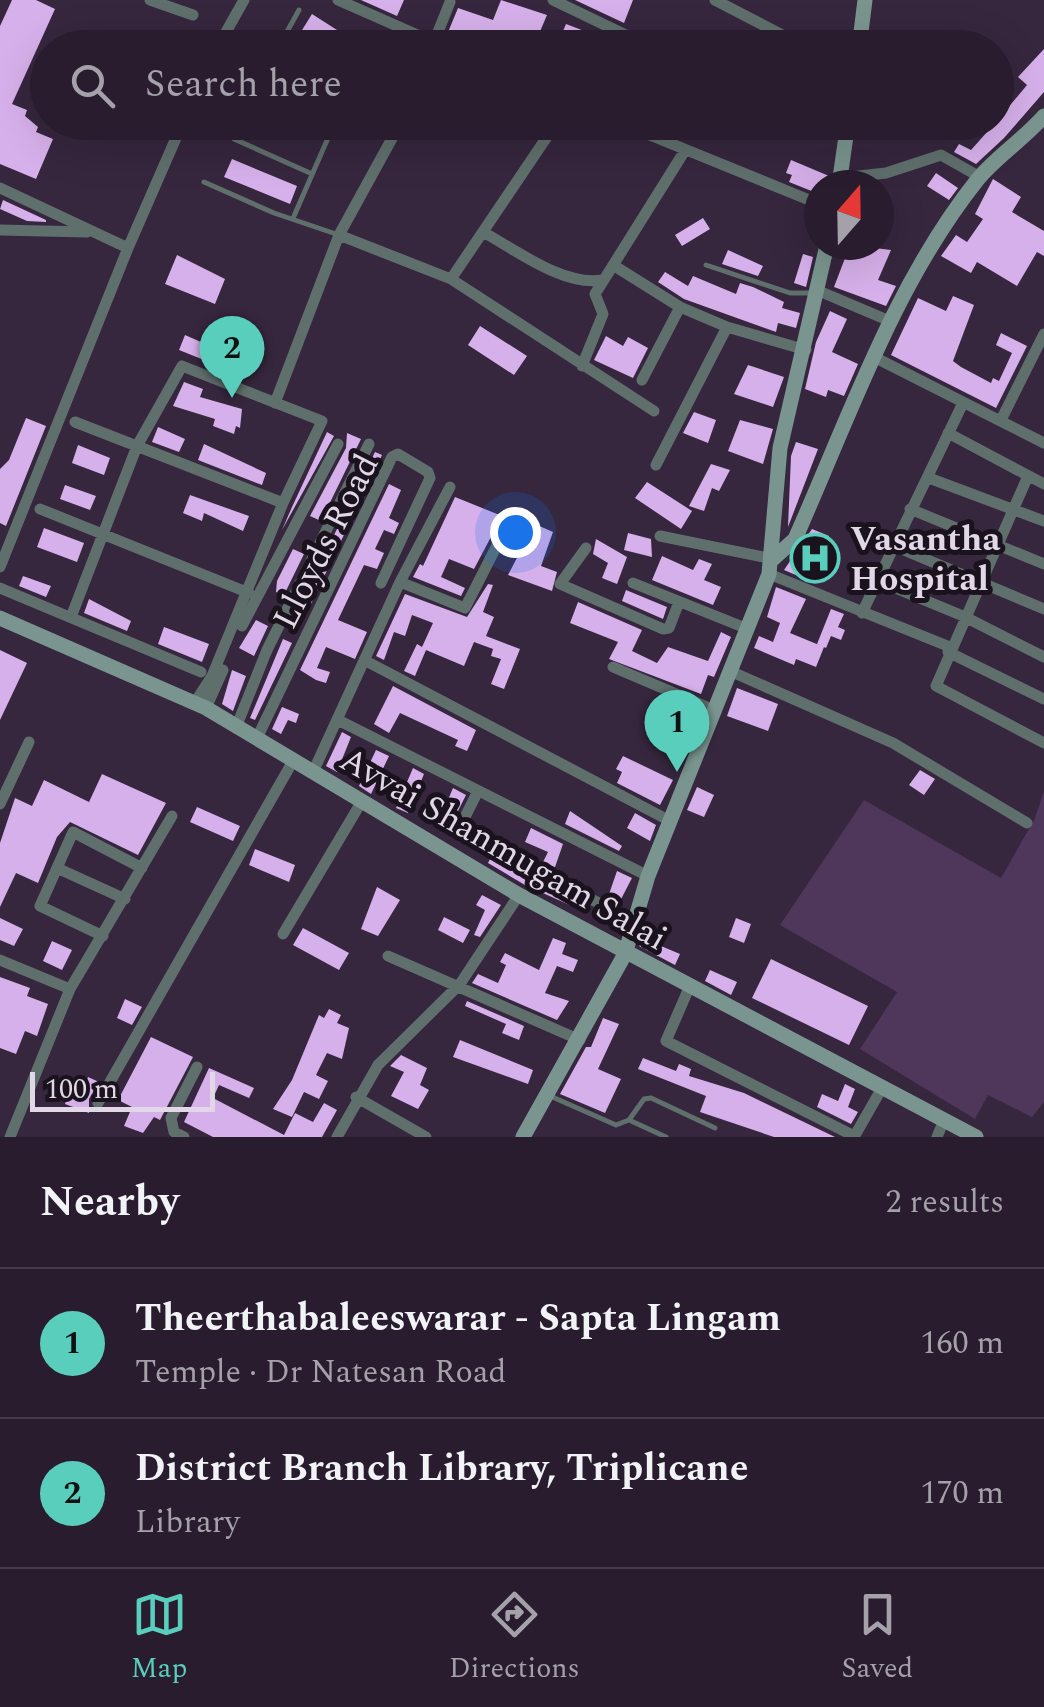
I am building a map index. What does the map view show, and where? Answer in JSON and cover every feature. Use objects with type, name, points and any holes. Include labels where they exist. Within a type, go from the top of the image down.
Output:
[{"type":"street","points":[[150,0],[193,15]]},
{"type":"street","points":[[227,30],[244,0]]},
{"type":"street","points":[[338,0],[406,30]]},
{"type":"street","points":[[553,0],[615,30]]},
{"type":"street","points":[[715,0],[772,30]]},
{"type":"street","points":[[861,30],[865,0]]},
{"type":"street","points":[[445,30],[450,2]]},
{"type":"street","points":[[771,566],[795,539],[874,357],[936,241],[980,177],[1040,128]]},
{"type":"street","points":[[0,567],[128,248],[176,140]]},
{"type":"street","points":[[275,403],[340,235],[391,140]]},
{"type":"street","points":[[451,279],[545,140]]},
{"type":"street","points":[[658,140],[804,198]]},
{"type":"street","points":[[842,170],[846,140]]},
{"type":"street","points":[[582,366],[603,314],[595,294],[684,152]]},
{"type":"street","points":[[894,171],[941,155],[980,177]]},
{"type":"street","points":[[0,188],[128,248]]},
{"type":"street","points":[[0,230],[96,232]]},
{"type":"street","points":[[482,232],[553,270],[585,282],[603,280]]},
{"type":"street","points":[[340,235],[451,279],[654,411]]},
{"type":"street","points":[[523,1137],[626,954],[648,876],[771,566],[771,514],[778,460],[824,260]]},
{"type":"street","points":[[613,265],[680,307],[727,327],[806,350]]},
{"type":"street","points":[[819,291],[892,322]]},
{"type":"street","points":[[642,380],[680,307]]},
{"type":"street","points":[[656,465],[727,327]]},
{"type":"street","points":[[1002,420],[1044,334]]},
{"type":"street","points":[[874,357],[1044,444]]},
{"type":"street","points":[[70,617],[136,446],[182,366],[322,421],[283,503],[200,706]]},
{"type":"street","points":[[862,612],[963,403]]},
{"type":"street","points":[[75,422],[283,503]]},
{"type":"street","points":[[948,433],[1044,484]]},
{"type":"street","points":[[200,706],[338,444]]},
{"type":"street","points":[[237,725],[267,650],[369,444]]},
{"type":"street","name":"Lloyds Road","points":[[258,736],[392,456],[398,454],[428,472],[430,478],[381,582]]},
{"type":"street","points":[[1028,476],[936,686],[1044,743]]},
{"type":"street","points":[[929,478],[1044,521]]},
{"type":"street","points":[[314,772],[400,582],[450,487]]},
{"type":"street","points":[[40,509],[249,593]]},
{"type":"street","points":[[910,509],[1044,564]]},
{"type":"street","points":[[400,582],[465,608],[511,518]]},
{"type":"street","points":[[660,536],[771,566],[1044,699]]},
{"type":"street","points":[[892,545],[1044,608]]},
{"type":"street","points":[[586,548],[560,584],[663,629],[669,628],[679,602]]},
{"type":"street","points":[[876,580],[964,616],[1044,657]]},
{"type":"street","points":[[632,583],[748,629]]},
{"type":"street","points":[[0,588],[201,672]]},
{"type":"street","name":"Avvai Shanmugam Salai","points":[[0,618],[200,706],[258,736],[293,761],[520,895],[976,1137]]},
{"type":"street","points":[[364,660],[670,821]]},
{"type":"street","points":[[613,667],[714,710]]},
{"type":"street","points":[[730,672],[894,743],[1027,823]]},
{"type":"street","points":[[338,720],[648,876]]},
{"type":"street","points":[[0,804],[29,742]]},
{"type":"street","points":[[98,1102],[293,761]]},
{"type":"street","points":[[478,791],[453,829],[636,922]]},
{"type":"street","points":[[283,934],[362,800]]},
{"type":"street","points":[[16,1135],[70,989],[172,816]]},
{"type":"street","points":[[103,936],[40,906],[72,832],[142,868]]},
{"type":"street","points":[[57,868],[124,899]]},
{"type":"street","points":[[337,1137],[356,1097],[418,1022],[460,984],[520,895]]},
{"type":"street","points":[[388,956],[452,987],[460,984],[580,1040]]},
{"type":"street","points":[[0,960],[70,989]]},
{"type":"street","points":[[690,988],[666,1041],[854,1137],[882,1088]]},
{"type":"street","points":[[184,1137],[174,1132],[171,1118],[197,1067]]},
{"type":"street","points":[[356,1097],[426,1137]]},
{"type":"street","points":[[936,1137],[944,1120]]},
{"type":"lane","points":[[288,30],[299,10]]},
{"type":"lane","points":[[234,140],[310,173]]},
{"type":"lane","points":[[294,216],[327,140]]},
{"type":"lane","points":[[204,182],[274,213],[294,216],[340,235]]},
{"type":"lane","points":[[706,265],[790,294],[819,291]]},
{"type":"lane","points":[[548,1095],[616,1125],[630,1120],[644,1099],[651,1098],[716,1128]]},
{"type":"lane","points":[[630,1120],[666,1137]]},
{"type":"shaded area","points":[[1044,791],[1044,1102],[1032,1117],[988,1095],[975,1119],[860,1049],[897,992],[780,925],[864,800],[1001,878],[1035,818]]},
{"type":"building","points":[[12,0],[36,0],[55,9],[45,30],[30,30],[30,64],[12,104],[27,110],[30,140],[53,140],[36,179],[0,164],[0,26]]},
{"type":"building","points":[[361,0],[404,0],[397,16]]},
{"type":"building","points":[[501,0],[547,15],[541,30],[449,30],[458,8],[493,20]]},
{"type":"building","points":[[575,0],[633,0],[624,23]]},
{"type":"building","points":[[312,14],[337,30],[302,30]]},
{"type":"building","points":[[1044,49],[1044,92],[1014,126],[1014,101],[1027,85],[1018,77]]},
{"type":"building","points":[[980,140],[1002,140],[976,164],[954,152],[959,144],[971,150]]},
{"type":"building","points":[[232,159],[297,186],[290,204],[224,177]]},
{"type":"building","points":[[791,160],[815,170],[804,170],[804,188],[789,182],[792,175],[786,173]]},
{"type":"building","points":[[936,173],[958,188],[949,200],[927,186]]},
{"type":"building","points":[[993,179],[1021,197],[1012,212],[1044,231],[1044,256],[1037,252],[1017,286],[977,262],[971,273],[941,256],[956,235],[967,242],[983,219],[975,214]]},
{"type":"building","points":[[3,200],[46,222],[27,221],[0,209]]},
{"type":"building","points":[[703,218],[710,229],[682,246],[675,235]]},
{"type":"building","points":[[728,250],[763,266],[758,276],[722,264]]},
{"type":"building","points":[[804,254],[804,260],[812,260],[806,287],[794,283]]},
{"type":"building","points":[[177,255],[225,279],[215,304],[165,284]]},
{"type":"building","points":[[844,260],[887,260],[878,280],[896,286],[886,306],[834,287]]},
{"type":"building","points":[[665,272],[688,286],[693,276],[736,294],[740,283],[753,287],[784,302],[782,308],[800,313],[796,328],[778,323],[776,332],[684,299],[658,282]]},
{"type":"building","points":[[953,296],[974,305],[953,361],[961,367],[991,383],[993,378],[999,381],[1012,353],[996,345],[1001,333],[1027,346],[996,408],[891,355],[918,298],[946,311]]},
{"type":"building","points":[[830,311],[847,319],[832,352],[858,364],[844,396],[828,390],[826,397],[805,389],[816,342]]},
{"type":"building","points":[[480,326],[527,356],[514,375],[468,345]]},
{"type":"building","points":[[185,335],[210,346],[204,360],[179,350]]},
{"type":"building","points":[[606,336],[623,346],[628,337],[648,348],[633,378],[594,360]]},
{"type":"building","points":[[229,355],[246,361],[240,379],[223,372]]},
{"type":"building","points":[[748,365],[784,377],[773,407],[734,394]]},
{"type":"building","points":[[184,382],[203,389],[200,397],[242,409],[240,428],[236,426],[234,434],[213,426],[215,419],[173,406]]},
{"type":"building","points":[[694,412],[716,420],[708,443],[683,433]]},
{"type":"building","points":[[26,418],[46,426],[6,526],[0,523],[0,469],[9,460]]},
{"type":"building","points":[[740,420],[773,429],[763,464],[728,451]]},
{"type":"building","points":[[158,427],[185,439],[179,452],[152,442]]},
{"type":"building","points":[[327,432],[334,436],[282,530],[292,507]]},
{"type":"building","points":[[347,433],[361,439],[321,521],[310,516],[346,448]]},
{"type":"building","points":[[796,442],[818,449],[788,527],[791,456]]},
{"type":"building","points":[[204,444],[266,473],[262,485],[198,460]]},
{"type":"building","points":[[78,445],[110,458],[104,475],[72,463]]},
{"type":"building","points":[[375,452],[382,455],[310,606],[301,602]]},
{"type":"building","points":[[711,464],[730,470],[719,491],[712,488],[704,511],[689,506]]},
{"type":"building","points":[[647,482],[692,511],[681,529],[635,498]]},
{"type":"building","points":[[389,484],[401,490],[389,518],[399,523],[394,534],[384,530],[375,549],[384,553],[377,569],[364,565],[338,620],[367,632],[355,659],[326,647],[317,668],[330,672],[326,683],[316,680],[300,670]]},
{"type":"building","points":[[65,485],[96,496],[90,510],[60,499]]},
{"type":"building","points":[[190,495],[249,516],[243,531],[204,513],[202,521],[183,513]]},
{"type":"building","points":[[455,497],[502,516],[474,569],[449,559],[441,577],[465,588],[461,596],[413,577],[420,564],[423,566]]},
{"type":"building","points":[[528,521],[553,532],[541,566],[557,572],[552,591],[508,575],[530,533],[524,530]]},
{"type":"building","points":[[44,528],[84,543],[77,562],[37,547]]},
{"type":"building","points":[[812,529],[829,536],[812,575],[818,577],[815,583],[784,570]]},
{"type":"building","points":[[628,533],[651,539],[652,557],[624,550]]},
{"type":"building","points":[[596,539],[627,557],[617,584],[602,578],[608,563],[593,554]]},
{"type":"building","points":[[293,549],[304,554],[284,595],[276,592],[277,581]]},
{"type":"building","points":[[662,556],[693,570],[699,559],[712,564],[704,580],[721,587],[713,605],[652,580]]},
{"type":"building","points":[[23,576],[51,586],[46,597],[19,586]]},
{"type":"building","points":[[488,584],[493,585],[483,612],[494,617],[486,636],[520,649],[504,689],[491,684],[501,659],[491,656],[493,649],[474,642],[464,666],[426,650],[415,676],[404,671],[433,623],[412,615],[405,636],[394,632],[384,660],[376,656],[405,594],[467,617]]},
{"type":"building","points":[[776,587],[806,599],[790,633],[824,647],[816,667],[796,659],[794,665],[754,648],[759,636],[773,642],[780,623],[767,617]]},
{"type":"building","points":[[626,590],[667,607],[663,619],[622,601]]},
{"type":"building","points":[[89,599],[131,621],[127,631],[84,613]]},
{"type":"building","points":[[578,602],[642,630],[632,651],[657,663],[668,647],[708,661],[721,632],[731,637],[714,677],[708,675],[701,694],[609,659],[618,642],[570,623]]},
{"type":"building","points":[[831,609],[844,614],[838,627],[845,630],[841,640],[831,636],[826,648],[817,644]]},
{"type":"building","points":[[256,620],[268,626],[254,656],[239,648]]},
{"type":"building","points":[[164,627],[209,644],[202,662],[158,644]]},
{"type":"building","points":[[283,639],[292,643],[255,720],[250,718]]},
{"type":"building","points":[[0,650],[27,663],[0,720]]},
{"type":"building","points":[[232,670],[246,676],[233,711],[222,704]]},
{"type":"building","points":[[393,686],[476,730],[467,751],[455,746],[458,740],[400,713],[389,733],[374,724]]},
{"type":"building","points":[[737,688],[778,704],[768,731],[727,716]]},
{"type":"building","points":[[282,707],[299,714],[296,723],[288,720],[281,734],[272,729]]},
{"type":"building","points":[[342,732],[351,737],[337,772],[326,766]]},
{"type":"building","points":[[376,750],[389,756],[371,794],[359,786]]},
{"type":"building","points":[[623,756],[673,780],[660,805],[617,783],[622,772],[616,769]]},
{"type":"building","points":[[413,768],[424,774],[408,813],[396,808]]},
{"type":"building","points":[[920,770],[935,779],[924,795],[909,785]]},
{"type":"building","points":[[102,774],[166,803],[138,855],[70,822],[57,837],[38,883],[16,873],[0,907],[0,843],[15,798],[32,806],[44,780],[89,802]]},
{"type":"building","points":[[697,787],[714,795],[704,817],[687,810]]},
{"type":"building","points":[[453,788],[466,795],[454,819],[439,821]]},
{"type":"building","points":[[197,807],[240,826],[233,841],[190,822]]},
{"type":"building","points":[[570,811],[622,846],[619,851],[565,824]]},
{"type":"building","points":[[635,813],[656,825],[650,841],[627,828]]},
{"type":"building","points":[[531,828],[563,844],[554,870],[542,864],[548,852],[525,842]]},
{"type":"building","points":[[255,849],[295,865],[289,882],[249,865]]},
{"type":"building","points":[[490,859],[576,902],[574,907],[525,885],[488,863]]},
{"type":"building","points":[[617,871],[632,878],[619,903],[608,897]]},
{"type":"building","points":[[377,887],[400,900],[378,936],[361,929]]},
{"type":"building","points":[[482,895],[501,905],[480,937],[474,935],[485,910],[476,905]]},
{"type":"building","points":[[444,917],[470,930],[463,943],[438,930]]},
{"type":"building","points":[[0,918],[23,929],[14,946],[0,940]]},
{"type":"building","points":[[736,918],[751,924],[744,943],[729,937]]},
{"type":"building","points":[[303,928],[349,953],[339,970],[293,945]]},
{"type":"building","points":[[553,938],[566,943],[562,954],[578,960],[573,972],[557,966],[545,993],[569,1001],[557,1020],[472,983],[478,974],[498,983],[506,965],[500,962],[505,953],[539,970]]},
{"type":"building","points":[[642,938],[680,954],[675,965],[639,946]]},
{"type":"building","points":[[52,941],[72,950],[62,970],[43,961]]},
{"type":"building","points":[[771,959],[868,1006],[849,1045],[752,998]]},
{"type":"building","points":[[710,970],[737,982],[731,995],[705,981]]},
{"type":"building","points":[[0,977],[30,988],[27,996],[48,1004],[37,1036],[25,1031],[16,1054],[0,1048]]},
{"type":"building","points":[[125,999],[142,1007],[132,1025],[117,1018]]},
{"type":"building","points":[[467,1001],[524,1026],[519,1040],[502,1033],[506,1024],[465,1006]]},
{"type":"building","points":[[329,1009],[341,1015],[337,1023],[349,1028],[342,1059],[327,1053],[316,1075],[328,1081],[319,1099],[304,1092],[292,1117],[273,1109],[292,1080],[319,1015],[324,1018]]},
{"type":"building","points":[[603,1018],[619,1024],[598,1069],[621,1079],[605,1113],[560,1094],[586,1047],[591,1047]]},
{"type":"building","points":[[151,1037],[193,1057],[160,1120],[154,1117],[143,1133],[124,1126],[132,1107],[118,1100]]},
{"type":"building","points":[[460,1040],[533,1070],[528,1084],[453,1057]]},
{"type":"building","points":[[401,1055],[427,1068],[420,1085],[429,1090],[418,1109],[391,1096],[404,1072],[390,1066]]},
{"type":"building","points":[[643,1058],[676,1071],[679,1064],[691,1069],[689,1076],[744,1093],[835,1137],[774,1137],[700,1112],[706,1096],[638,1069]]},
{"type":"building","points":[[209,1068],[254,1088],[249,1098],[219,1085],[213,1098],[284,1135],[295,1113],[313,1122],[324,1103],[337,1110],[322,1137],[213,1137],[184,1122]]},
{"type":"building","points":[[88,1077],[99,1082],[89,1099],[89,1113],[65,1104],[71,1087],[82,1091]]},
{"type":"building","points":[[845,1084],[855,1089],[848,1107],[858,1112],[851,1124],[817,1107],[822,1094],[838,1101]]},
{"type":"place","name":"District Branch Library, Triplicane","points":[[232,398]]},
{"type":"place","name":"Vasantha Hospital","points":[[815,558]]},
{"type":"place","name":"Theerthabaleeswarar - Sapta Lingam","points":[[677,772]]}]
